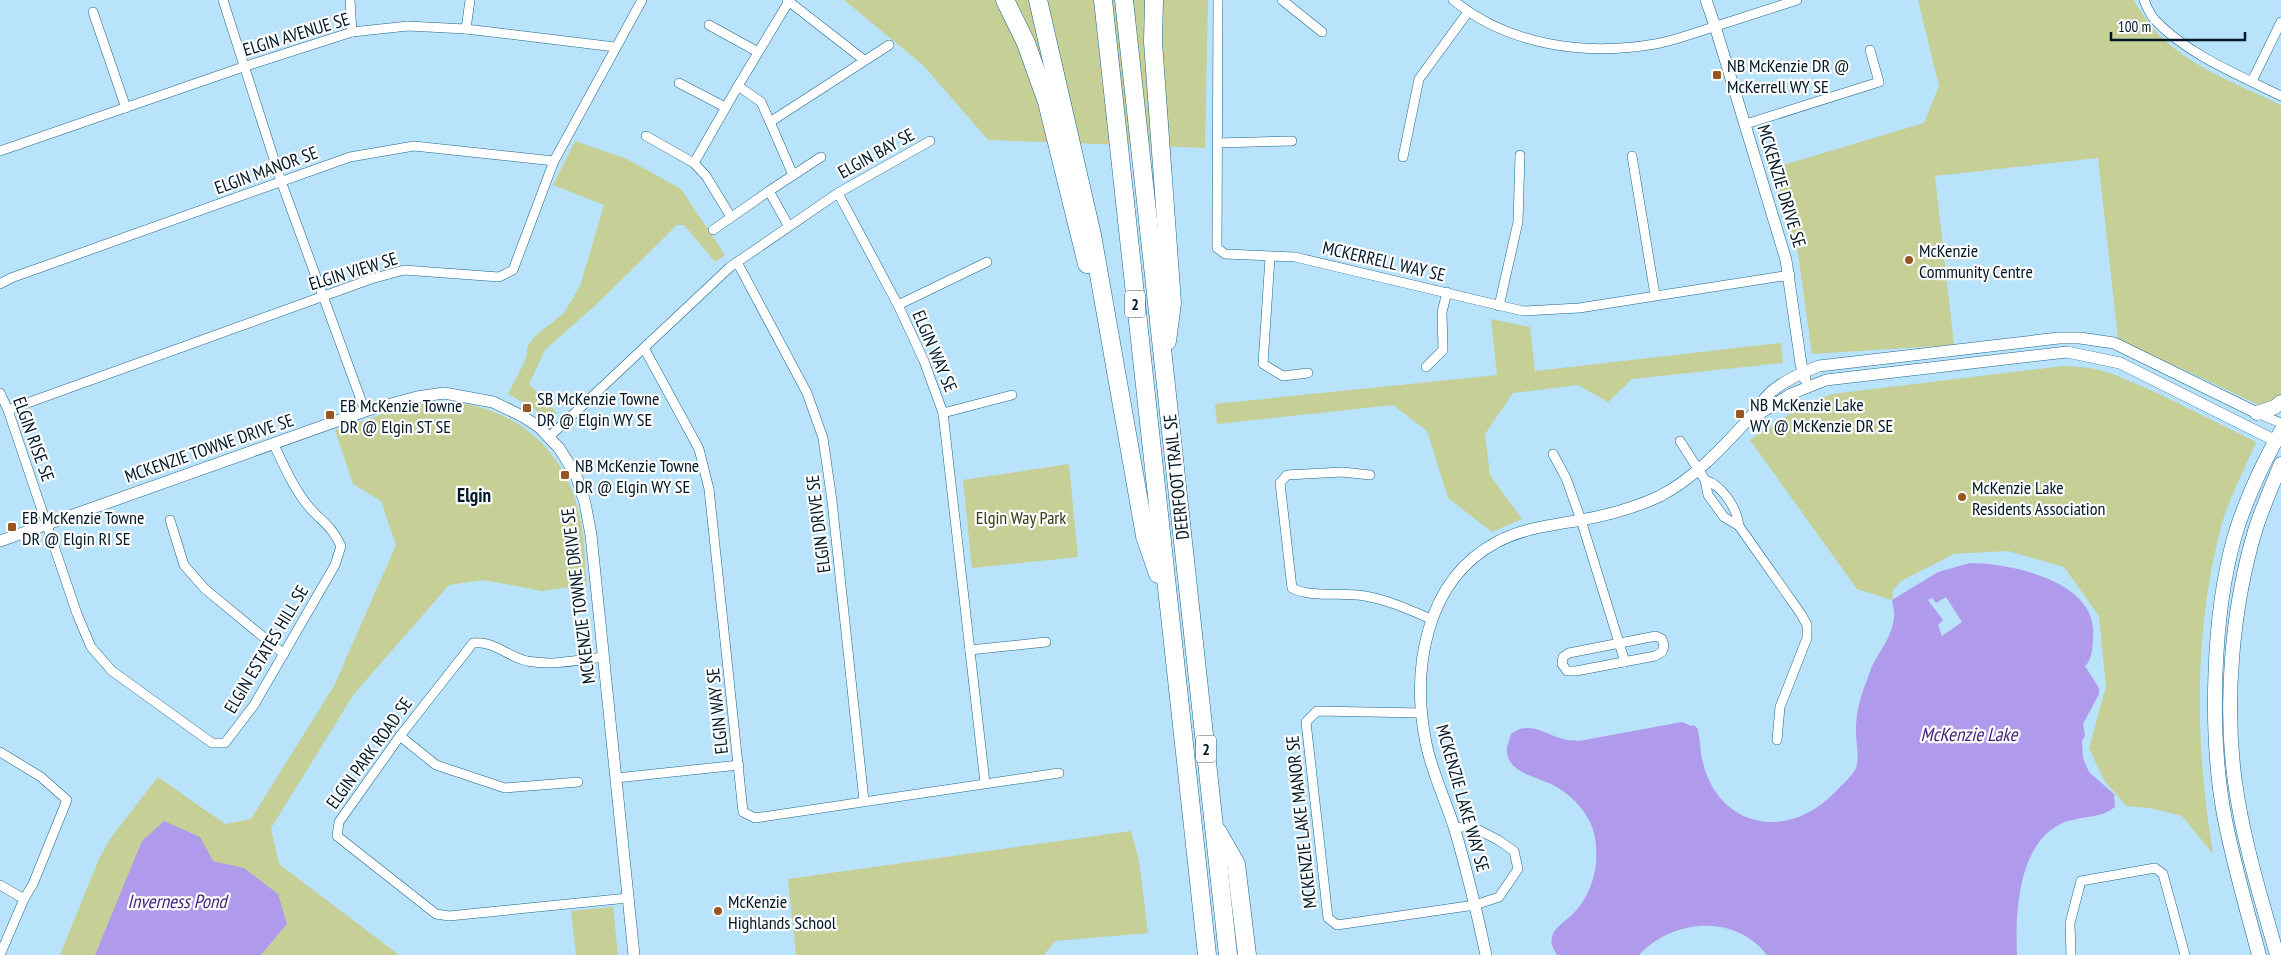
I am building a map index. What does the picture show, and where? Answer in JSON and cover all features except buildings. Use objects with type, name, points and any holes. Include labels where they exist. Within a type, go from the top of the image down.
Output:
[{"type":"highway","points":[[1005,0],[1026,44],[1047,102],[1101,321],[1111,336]]},
{"type":"highway","points":[[1038,0],[1092,235],[1145,536],[1170,608]]},
{"type":"highway","name":"DEERFOOT TRAIL SE","points":[[1103,0],[1140,358],[1170,608],[1207,955]]},
{"type":"highway","name":"DEERFOOT TRAIL SE","points":[[1124,0],[1228,955]]},
{"type":"highway","points":[[1154,0],[1153,42],[1172,309],[1164,363]]},
{"type":"highway","points":[[1214,826],[1236,864],[1247,955]]},
{"type":"main road","points":[[2257,412],[2275,407],[2281,402]]},
{"type":"main road","points":[[2257,952],[2224,819],[2219,784],[2215,693],[2221,604],[2235,534],[2249,498],[2279,438]]},
{"type":"main road","points":[[2277,955],[2249,855],[2235,782],[2232,691],[2237,620],[2246,568],[2264,505],[2281,464]]},
{"type":"street","points":[[223,0],[246,66],[281,181],[364,411]]},
{"type":"street","points":[[350,0],[352,32]]},
{"type":"street","points":[[466,29],[470,0]]},
{"type":"street","name":"ELGIN VIEW SE","points":[[8,410],[322,296],[404,270],[499,277],[509,274],[513,270],[554,161],[642,0]]},
{"type":"street","name":"MCKERRELL WAY SE","points":[[1218,0],[1217,248],[1225,254],[1295,257],[1523,311],[1579,308],[1790,274]]},
{"type":"street","points":[[1282,0],[1322,32]]},
{"type":"street","points":[[1454,0],[1468,12],[1504,30],[1550,46],[1602,49],[1656,44],[1796,0]]},
{"type":"street","name":"MCKENZIE DRIVE SE","points":[[1706,0],[1746,124],[1790,274],[1802,372],[1807,386]]},
{"type":"street","points":[[2144,0],[2153,19],[2175,39],[2281,96]]},
{"type":"street","points":[[694,163],[788,1],[864,60]]},
{"type":"street","points":[[93,12],[126,108]]},
{"type":"street","points":[[1403,157],[1419,79],[1468,12]]},
{"type":"street","points":[[2252,82],[2281,22]]},
{"type":"street","points":[[709,25],[758,52]]},
{"type":"street","name":"ELGIN AVENUE SE","points":[[0,152],[246,66],[352,32],[408,26],[466,29],[615,47]]},
{"type":"street","points":[[770,122],[889,45]]},
{"type":"street","points":[[1746,124],[1879,82],[1870,50]]},
{"type":"street","points":[[679,83],[725,107]]},
{"type":"street","points":[[738,86],[761,102],[793,175]]},
{"type":"street","points":[[646,136],[694,163],[706,176],[731,217]]},
{"type":"street","name":"ELGIN BAY SE","points":[[838,193],[930,141]]},
{"type":"street","points":[[1218,143],[1292,141]]},
{"type":"street","name":"ELGIN MANOR SE","points":[[0,284],[11,278],[350,157],[414,146],[554,161]]},
{"type":"street","points":[[1498,306],[1518,226],[1520,155]]},
{"type":"street","points":[[1632,156],[1655,295]]},
{"type":"street","points":[[713,230],[769,190],[822,157]]},
{"type":"street","points":[[769,190],[788,225]]},
{"type":"street","points":[[549,437],[644,348],[695,297],[736,262],[788,225],[838,193]]},
{"type":"street","name":"ELGIN WAY SE","points":[[838,193],[898,304],[924,360],[943,413],[985,783]]},
{"type":"street","points":[[1270,257],[1264,364],[1283,376],[1308,373]]},
{"type":"street","name":"ELGIN DRIVE SE","points":[[736,262],[807,393],[823,438],[832,501],[864,801]]},
{"type":"street","points":[[898,304],[986,262]]},
{"type":"street","points":[[1426,367],[1443,350],[1442,312],[1447,292]]},
{"type":"street","name":"MCKENZIE LAKE WAY SE","points":[[1486,955],[1475,905],[1454,828],[1428,753],[1422,713],[1423,657],[1432,619],[1442,594],[1453,578],[1481,552],[1498,541],[1521,532],[1625,510],[1650,501],[1698,470],[1747,421],[1770,392],[1802,372],[1819,366],[2059,338],[2080,338],[2114,343],[2281,424]]},
{"type":"street","name":"ELGIN WAY SE","points":[[644,348],[699,449],[709,489],[743,812],[755,818],[1058,773]]},
{"type":"street","points":[[1946,351],[1948,366]]},
{"type":"street","name":"MCKENZIE LAKE WAY SE","points":[[1747,421],[1807,386],[1826,380],[2067,352],[2120,362],[2279,438]]},
{"type":"street","name":"ELGIN RISE SE","points":[[0,393],[8,410],[46,524]]},
{"type":"street","name":"MCKENZIE TOWNE DRIVE SE","points":[[0,541],[274,445],[364,411],[417,397],[444,393],[493,402],[539,427],[559,448],[576,476],[586,502],[604,657],[634,955]]},
{"type":"street","points":[[943,413],[1012,395]]},
{"type":"street","points":[[1680,441],[1705,480],[1707,492],[1727,520],[1738,526],[1801,614],[1808,629],[1780,707],[1777,740]]},
{"type":"street","name":"ELGIN ESTATES HILL SE","points":[[46,524],[77,614],[91,647],[112,671],[212,743],[225,743],[254,705],[335,564],[341,546],[333,530],[309,507],[296,489],[274,445]]},
{"type":"street","points":[[1553,454],[1566,478],[1581,520],[1624,662]]},
{"type":"street","points":[[1370,475],[1342,472],[1287,475],[1280,483],[1292,588],[1301,593],[1350,594],[1375,598],[1432,619]]},
{"type":"street","points":[[1705,480],[1719,488],[1736,513],[1738,526]]},
{"type":"street","points":[[170,520],[184,565],[205,589],[284,654]]},
{"type":"street","points":[[1656,636],[1664,644],[1663,650],[1658,655],[1624,662],[1572,672],[1566,670],[1562,664],[1563,657],[1569,653],[1619,642],[1656,636]]},
{"type":"street","name":"ELGIN PARK ROAD SE","points":[[604,657],[560,663],[528,661],[513,656],[486,642],[473,643],[400,736],[339,822],[337,836],[436,914],[449,916],[628,898]]},
{"type":"street","points":[[970,650],[1046,642]]},
{"type":"street","name":"MCKENZIE LAKE MANOR SE","points":[[1422,713],[1317,711],[1306,722],[1328,918],[1337,925],[1475,905]]},
{"type":"street","points":[[400,736],[436,765],[505,788],[578,782]]},
{"type":"street","points":[[0,752],[41,777],[67,800],[33,884],[24,899],[0,955]]},
{"type":"street","points":[[616,778],[739,765]]},
{"type":"street","points":[[1454,828],[1471,826],[1514,851],[1518,869],[1500,897],[1475,905]]},
{"type":"street","points":[[2071,955],[2070,923],[2081,881],[2154,868],[2164,874],[2184,955]]},
{"type":"street","points":[[0,885],[24,899]]},
{"type":"green space","points":[[844,0],[1208,0],[1205,148],[988,140],[923,65]]},
{"type":"green space","points":[[1918,0],[2134,0],[2162,38],[2179,52],[2218,75],[2281,105],[2281,396],[2267,405],[2257,404],[2118,339],[2098,158],[1935,176],[1954,345],[1812,354],[1798,253],[1773,168],[1924,123],[1939,86]]},
{"type":"green space","points":[[575,141],[627,159],[681,189],[725,255],[715,262],[684,225],[677,225],[600,301],[545,350],[529,384],[557,413],[548,422],[536,410],[508,394],[525,361],[528,346],[534,337],[564,313],[580,286],[604,205],[553,185]]},
{"type":"green space","points":[[1491,319],[1530,327],[1535,371],[1781,343],[1783,363],[1632,379],[1608,402],[1578,385],[1513,393],[1485,434],[1490,475],[1522,519],[1492,532],[1448,498],[1427,431],[1393,405],[1217,424],[1215,404],[1497,375]]},
{"type":"green space","points":[[2064,366],[2091,368],[2113,374],[2157,393],[2256,442],[2225,513],[2206,605],[2202,646],[2200,729],[2207,813],[2213,854],[2182,816],[2150,808],[2126,806],[2104,780],[2089,748],[2106,686],[2099,616],[2064,567],[2008,551],[1954,554],[1901,581],[1893,590],[1892,600],[1857,589],[1750,440],[1799,408],[1832,394]]},
{"type":"green space","points":[[443,401],[467,404],[490,410],[511,420],[529,432],[545,447],[559,465],[570,486],[578,509],[583,537],[587,585],[542,591],[484,580],[449,585],[354,694],[271,828],[279,864],[399,955],[60,955],[99,859],[110,839],[158,777],[225,824],[251,819],[334,686],[396,545],[381,501],[353,484],[335,430],[407,406]]},
{"type":"green space","name":"Elgin Way Park","points":[[1069,464],[1078,557],[972,568],[963,480]]},
{"type":"green space","points":[[1131,831],[1139,860],[1148,933],[1055,941],[1044,955],[796,955],[788,879]]},
{"type":"green space","points":[[613,907],[618,955],[576,955],[571,911]]},
{"type":"water","name":"McKenzie Lake","points":[[1970,563],[2007,567],[2029,572],[2049,579],[2068,589],[2082,602],[2091,618],[2093,637],[2091,657],[2085,666],[2099,688],[2099,694],[2083,724],[2085,736],[2082,741],[2083,758],[2089,772],[2114,794],[2115,807],[2110,811],[2068,821],[2051,830],[2039,843],[2029,859],[2019,898],[2017,955],[1767,955],[1754,941],[1738,932],[1721,927],[1703,926],[1686,928],[1668,934],[1653,943],[1639,955],[1557,955],[1552,944],[1553,934],[1579,907],[1593,879],[1596,859],[1595,838],[1590,822],[1575,801],[1555,786],[1519,770],[1509,760],[1507,753],[1511,734],[1524,728],[1531,728],[1565,740],[1579,741],[1682,722],[1691,726],[1694,725],[1698,729],[1705,771],[1716,793],[1732,809],[1751,819],[1772,822],[1794,819],[1816,808],[1837,790],[1855,770],[1858,760],[1856,728],[1859,705],[1872,666],[1893,625],[1894,609],[1892,600],[1938,572]]},
{"type":"water","name":"Inverness Pond","points":[[164,821],[200,837],[213,861],[244,868],[278,894],[287,924],[261,955],[95,955],[142,841]]},
{"type":"pier","points":[[1946,597],[1962,622],[1942,636],[1938,625],[1943,620],[1928,600],[1932,598],[1936,603]]},
{"type":"place","name":"NB McKenzie DR @ McKerrell WY SE","points":[[1717,75]]},
{"type":"place","name":"McKenzie Community Centre","points":[[1909,260]]},
{"type":"place","name":"SB McKenzie Towne DR @ Elgin WY SE","points":[[527,408]]},
{"type":"place","name":"NB McKenzie Lake WY @ McKenzie DR SE","points":[[1740,414]]},
{"type":"place","name":"EB McKenzie Towne DR @ Elgin ST SE","points":[[330,415]]},
{"type":"place","name":"NB McKenzie Towne DR @ Elgin WY SE","points":[[565,475]]},
{"type":"place","name":"McKenzie Lake Residents Association","points":[[1962,497]]},
{"type":"place","name":"EB McKenzie Towne DR @ Elgin RI SE","points":[[12,527]]},
{"type":"place","name":"McKenzie Highlands School","points":[[718,911]]},
{"type":"district","name":"Elgin","points":[[474,495]]}]
